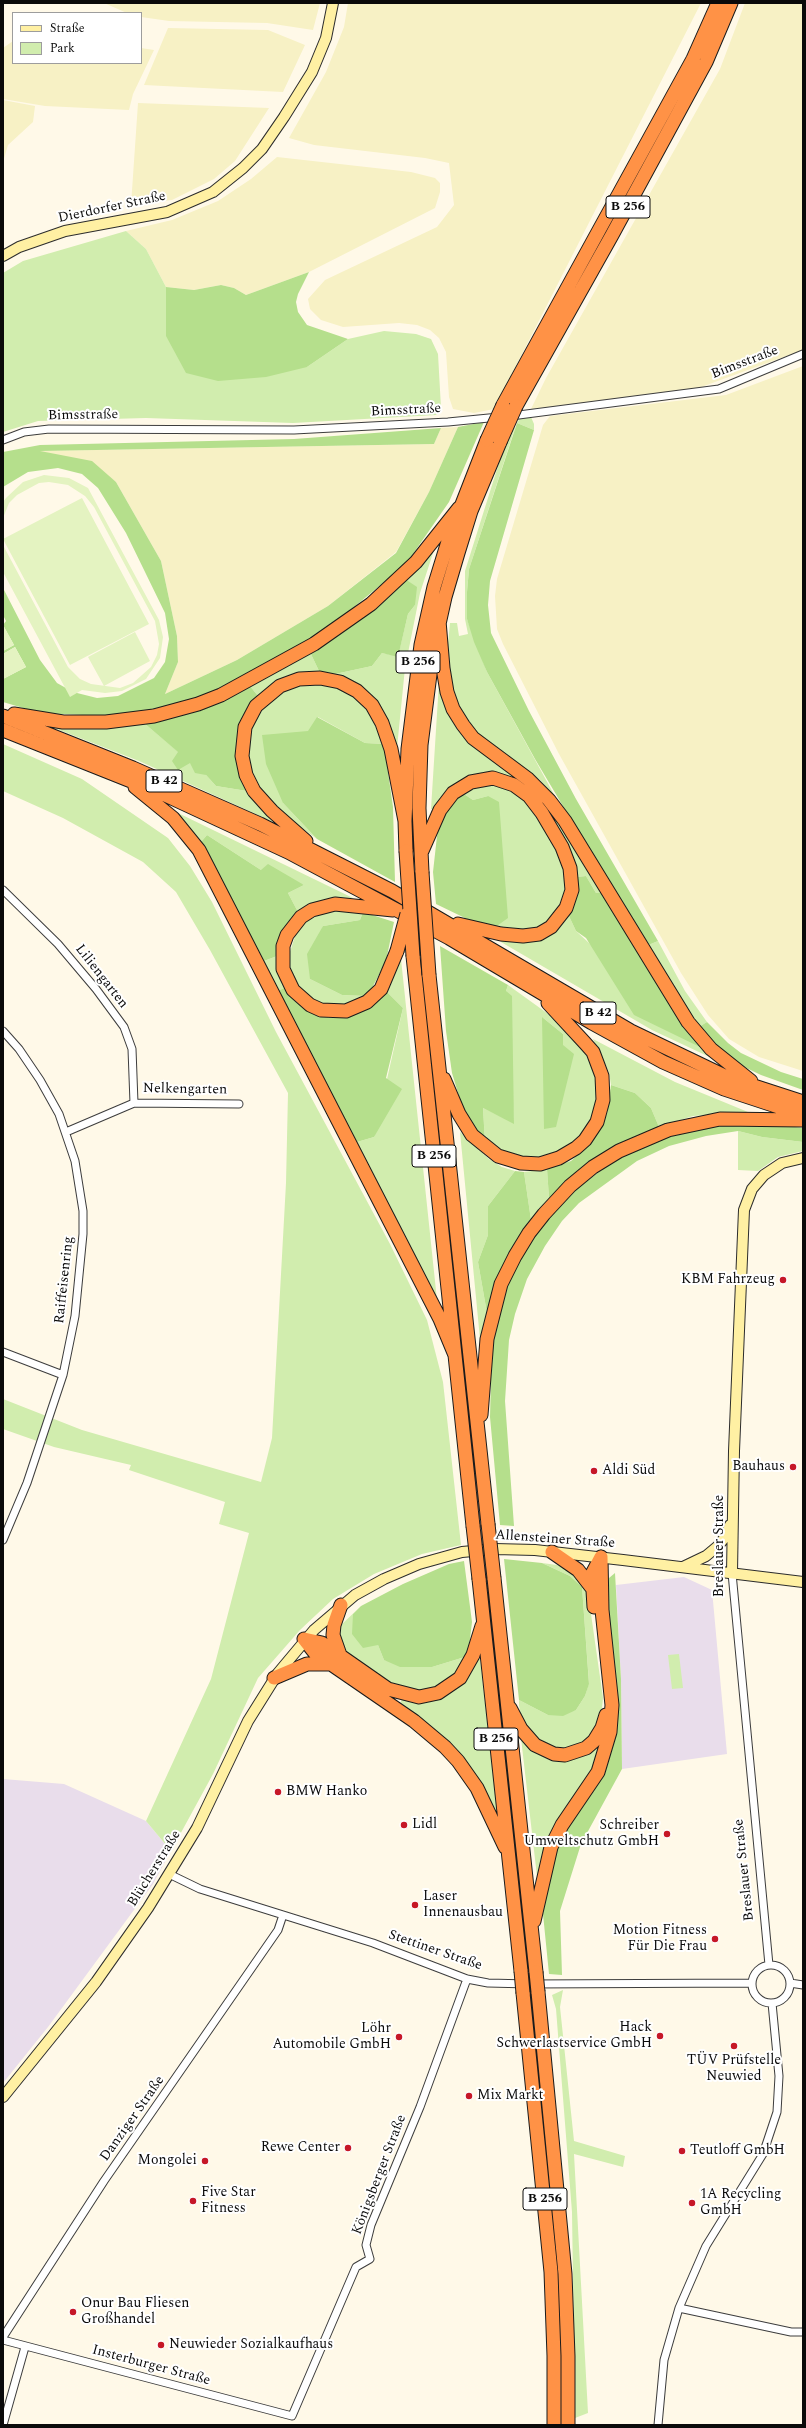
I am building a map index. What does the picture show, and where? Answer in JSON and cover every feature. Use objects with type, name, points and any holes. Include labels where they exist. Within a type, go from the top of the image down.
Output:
[{"type":"highway","name":"B 256","points":[[554,2425],[553,2315],[546,2211],[414,956],[405,908],[405,821],[410,717],[421,645],[434,587],[459,508],[494,441],[510,406],[693,59],[718,3]]},
{"type":"highway","name":"B 256","points":[[510,406],[612,235],[706,62],[731,3]]},
{"type":"highway","name":"B 256","points":[[494,441],[453,569],[439,621],[430,672],[421,745],[421,855],[429,975],[478,1449],[488,1524],[532,1933],[564,2259],[568,2425]]},
{"type":"highway","points":[[3,712],[63,722],[106,722],[154,716],[198,704],[220,695],[314,644],[371,604],[416,562],[459,508]]},
{"type":"highway","points":[[439,621],[443,668],[447,692],[453,709],[463,725],[473,738],[528,779],[550,800],[565,821],[688,1022],[711,1049],[761,1088]]},
{"type":"highway","points":[[321,854],[261,800],[250,784],[243,765],[243,736],[250,716],[263,698],[280,686],[289,682],[310,678],[335,680],[357,691],[372,705],[382,722],[391,749],[405,821]]},
{"type":"highway","name":"B 42","points":[[3,716],[189,792],[321,854],[444,921],[631,1032],[698,1065],[803,1102]]},
{"type":"highway","name":"B 42","points":[[3,730],[119,775],[288,852],[405,908],[535,990],[624,1041],[695,1077],[762,1103],[803,1115]]},
{"type":"highway","points":[[119,775],[173,818],[199,850],[436,1312],[455,1355]]},
{"type":"highway","points":[[421,855],[440,810],[453,793],[471,782],[493,778],[514,785],[536,804],[554,832],[568,859],[572,879],[570,900],[561,917],[545,931],[531,936],[513,936],[444,921]]},
{"type":"highway","points":[[346,904],[405,908],[397,952],[381,989],[366,1002],[346,1011],[321,1010],[310,1005],[293,990],[283,969],[283,946],[287,935],[301,916],[323,906],[346,904]]},
{"type":"highway","points":[[439,1068],[465,1124],[479,1143],[498,1156],[521,1163],[540,1164],[559,1158],[576,1148],[597,1122],[603,1100],[602,1076],[592,1052],[586,1043],[535,990]]},
{"type":"highway","points":[[478,1449],[485,1353],[496,1302],[508,1270],[521,1245],[559,1197],[581,1176],[606,1159],[637,1142],[668,1130],[720,1119],[803,1120]]},
{"type":"highway","points":[[552,1552],[574,1567],[592,1588]]},
{"type":"highway","points":[[507,1702],[525,1734],[544,1750],[565,1755],[576,1752],[586,1748],[599,1735],[606,1715],[607,1700],[592,1588],[593,1568],[601,1557]]},
{"type":"highway","points":[[532,1933],[543,1875],[551,1847],[562,1825],[598,1772],[610,1732],[612,1705],[602,1610],[601,1557]]},
{"type":"highway","points":[[336,1662],[332,1635],[334,1625],[342,1605]]},
{"type":"highway","points":[[274,1678],[307,1664],[336,1662],[399,1693],[419,1696],[438,1693],[454,1684],[466,1672],[473,1655],[483,1621]]},
{"type":"highway","points":[[304,1639],[322,1643],[336,1662],[414,1721],[458,1761],[484,1801],[510,1858]]},
{"type":"street","name":"Dierdorfer Straße","points":[[3,256],[19,247],[65,230],[167,212],[213,192],[243,168],[262,149],[284,118],[312,72],[326,38],[333,3]]},
{"type":"street","name":"Bimsstraße","points":[[3,440],[24,432],[49,429],[294,430],[448,422],[512,416],[719,389],[803,354]]},
{"type":"street","name":"Liliengarten","points":[[3,890],[58,944],[96,989],[124,1027],[132,1049],[134,1103]]},
{"type":"street","name":"Raiffeisenring","points":[[3,1031],[19,1049],[40,1080],[54,1104],[66,1132],[75,1161],[80,1188],[83,1234],[75,1316],[63,1375],[30,1476],[3,1540]]},
{"type":"street","name":"Nelkengarten","points":[[66,1132],[134,1103],[238,1104]]},
{"type":"street","name":"Breslauer Straße","points":[[769,1965],[732,1573],[732,1519],[744,1210],[752,1189],[764,1175],[782,1163],[803,1158]]},
{"type":"street","points":[[3,1352],[63,1375]]},
{"type":"street","points":[[682,1567],[706,1556],[718,1546],[726,1536],[732,1519]]},
{"type":"street","name":"Allensteiner Straße","points":[[304,1639],[342,1605],[370,1586],[397,1573],[454,1554],[495,1549],[552,1552],[601,1557],[803,1582]]},
{"type":"street","name":"Blücherstraße","points":[[3,2097],[96,1982],[140,1920],[199,1824],[250,1717],[274,1678],[304,1639]]},
{"type":"street","name":"Stettiner Straße","points":[[169,1874],[194,1887],[373,1943],[467,1979],[488,1982],[529,1984],[752,1983]]},
{"type":"street","name":"Danziger Straße","points":[[3,2337],[104,2181],[278,1930],[283,1915]]},
{"type":"street","points":[[769,1965],[781,1967],[789,1977],[790,1983],[787,1994],[777,2002],[772,2003],[760,1999],[753,1990],[752,1983],[755,1973],[769,1965]]},
{"type":"street","name":"Königsberger Straße","points":[[292,2416],[356,2267],[370,2259],[366,2245],[372,2225],[425,2093],[467,1979]]},
{"type":"street","points":[[790,1983],[803,1985]]},
{"type":"street","points":[[658,2425],[664,2360],[679,2308],[706,2246],[734,2198],[763,2154],[772,2131],[777,2112],[779,2076],[772,2003]]},
{"type":"street","points":[[679,2308],[791,2332],[803,2332]]},
{"type":"street","name":"Insterburger Straße","points":[[3,2340],[292,2416]]},
{"type":"street","points":[[3,2425],[25,2347]]},
{"type":"shaded area","points":[[104,3],[320,3],[313,30],[267,23],[169,21],[142,17],[142,12],[125,12]]},
{"type":"shaded area","points":[[348,3],[701,3],[494,409],[474,413],[453,409],[449,397],[446,352],[439,338],[430,330],[417,325],[399,323],[343,327],[321,320],[310,309],[308,299],[325,280],[437,227],[454,205],[449,163],[425,158],[314,145],[289,138],[326,72],[344,27]]},
{"type":"shaded area","points":[[745,3],[803,3],[803,350],[693,390],[531,409],[546,378],[720,69]]},
{"type":"shaded area","points":[[168,28],[268,30],[305,45],[283,92],[144,85]]},
{"type":"shaded area","points":[[12,42],[12,64],[142,64],[142,48],[154,50],[133,94],[129,110],[45,106],[3,99],[3,48]]},
{"type":"shaded area","points":[[3,100],[35,106],[33,122],[8,145],[3,162]]},
{"type":"shaded area","points":[[138,103],[269,108],[235,161],[214,179],[172,200],[131,205]]},
{"type":"shaded area","points":[[277,157],[411,172],[435,178],[440,183],[440,192],[435,208],[309,272],[246,295],[234,288],[221,285],[194,290],[166,287],[146,249],[126,231],[172,220],[218,201],[251,179]]},
{"type":"shaded area","points":[[803,366],[803,1071],[759,1057],[729,1039],[708,1015],[681,973],[559,754],[503,644],[497,629],[495,596],[497,579],[543,425],[550,416],[726,395]]},
{"type":"shaded area","points":[[458,427],[429,492],[396,552],[328,606],[237,660],[165,694],[178,662],[177,636],[161,561],[116,482],[107,476],[37,451],[434,444],[441,428]]},
{"type":"shaded area","points":[[684,1577],[712,1590],[727,1754],[622,1769],[621,1679],[616,1585]]},
{"type":"shaded area","points":[[3,1779],[64,1784],[146,1821],[171,1851],[153,1884],[48,2027],[3,2083]]},
{"type":"green space","points":[[126,231],[146,249],[166,287],[166,336],[307,367],[348,339],[384,331],[416,334],[431,339],[438,354],[441,408],[436,415],[293,423],[146,418],[38,421],[3,432],[3,273],[23,261]]},
{"type":"green space","points":[[309,272],[298,294],[296,302],[298,312],[307,325],[348,339],[307,367],[266,377],[218,381],[186,373],[166,336],[166,287],[194,290],[221,285],[234,288],[246,295]]},
{"type":"green space","points":[[521,416],[531,417],[534,424],[534,430],[517,423]]},
{"type":"green space","points":[[484,422],[449,502],[406,564],[337,621],[290,652],[203,697],[161,709],[104,716],[40,713],[3,702],[3,679],[26,667],[15,647],[3,654],[3,651],[14,645],[3,625],[6,621],[3,615],[3,588],[40,660],[57,683],[73,692],[97,698],[118,696],[154,678],[165,662],[169,639],[165,613],[126,533],[98,488],[82,474],[58,468],[28,472],[3,487],[3,452],[40,445],[294,439],[441,428],[434,444],[40,451],[92,461],[116,482],[161,561],[177,636],[178,662],[165,694],[237,660],[328,606],[396,553],[429,492],[458,427]]},
{"type":"green space","points":[[517,423],[534,430],[490,581],[488,605],[491,633],[529,711],[576,799],[658,941],[646,946],[535,759],[487,672],[474,642],[467,619],[469,569]]},
{"type":"green space","points":[[513,427],[515,428],[469,569],[467,619],[487,672],[557,800],[540,780],[482,739],[462,714],[450,681],[448,644],[450,623],[457,623],[459,636],[468,634],[465,619],[465,571],[504,447]]},
{"type":"green space","points":[[44,475],[69,478],[88,488],[159,620],[163,637],[160,658],[146,679],[122,691],[105,693],[82,690],[70,697],[3,572],[3,545],[68,667],[80,679],[91,684],[120,688],[133,683],[151,667],[157,655],[159,644],[155,621],[94,507],[85,496],[68,485],[49,482],[39,483],[17,495],[9,503],[3,518],[3,502],[6,498],[23,482]]},
{"type":"green space","points":[[82,498],[149,624],[70,665],[3,539]]},
{"type":"green space","points":[[432,549],[434,550],[420,593],[405,668],[397,748],[361,688],[335,674],[372,666],[382,653],[398,656],[408,614],[415,605],[405,579]]},
{"type":"green space","points":[[405,579],[417,587],[415,605],[408,614],[398,657],[382,653],[372,666],[335,674],[319,671],[310,652]]},
{"type":"green space","points":[[3,625],[14,645],[3,651]]},
{"type":"green space","points":[[135,632],[150,661],[104,686],[88,657]]},
{"type":"green space","points":[[15,647],[26,667],[3,679],[3,654]]},
{"type":"green space","points":[[310,652],[319,671],[298,673],[284,677],[258,696],[250,686],[295,662]]},
{"type":"green space","points":[[439,682],[453,715],[541,792],[604,893],[596,893],[586,876],[577,877],[549,815],[487,773],[475,774],[455,784],[447,791],[434,809],[431,809]]},
{"type":"green space","points":[[324,683],[350,692],[371,712],[384,744],[365,743],[318,717],[283,803],[317,839],[276,809],[251,776],[247,760],[250,728],[256,713],[281,691],[296,685]]},
{"type":"green space","points":[[250,686],[258,696],[249,708],[239,731],[236,751],[247,791],[216,786],[206,775],[195,773],[190,763],[178,770],[172,761],[178,752],[144,723]]},
{"type":"green space","points":[[317,717],[365,743],[384,744],[393,807],[395,882],[317,839],[283,803],[266,764],[262,735],[308,731]]},
{"type":"green space","points":[[144,723],[206,775],[216,786],[247,791],[282,826],[139,761],[49,726]]},
{"type":"green space","points":[[3,744],[82,779],[168,838],[190,866],[212,902],[276,1032],[390,1244],[427,1320],[443,1382],[461,1545],[422,1554],[374,1574],[333,1599],[300,1630],[258,1678],[213,1774],[171,1851],[146,1821],[211,1679],[249,1533],[219,1524],[225,1502],[129,1470],[131,1465],[54,1447],[3,1429],[3,1399],[82,1430],[261,1482],[272,1438],[286,1183],[288,1093],[210,950],[176,892],[143,862],[63,818],[3,791]]},
{"type":"green space","points":[[492,783],[514,790],[531,806],[565,864],[566,899],[548,924],[532,931],[494,928],[488,796],[473,800],[461,792],[469,788]]},
{"type":"green space","points":[[461,792],[473,800],[488,796],[499,802],[508,918],[494,928],[467,919],[436,904],[433,872],[440,821]]},
{"type":"green space","points":[[176,812],[353,898],[321,901],[298,912],[288,893],[304,885],[261,870],[207,835],[201,842]]},
{"type":"green space","points":[[207,835],[261,870],[268,864],[304,885],[288,893],[298,912],[277,956],[264,961],[201,842]]},
{"type":"green space","points":[[586,876],[596,893],[604,893],[665,997],[704,1049],[634,1015],[586,938],[576,931],[568,914],[577,877]]},
{"type":"green space","points":[[330,910],[363,912],[360,920],[323,926],[310,979],[342,995],[365,996],[341,1006],[328,1006],[313,1000],[295,983],[290,971],[288,958],[296,933],[306,921]]},
{"type":"green space","points":[[363,912],[394,922],[386,961],[371,990],[365,996],[342,995],[310,979],[307,954],[323,926],[360,920]]},
{"type":"green space","points":[[568,914],[576,931],[716,1060],[652,1030],[501,942],[502,938],[555,929]]},
{"type":"green space","points":[[658,941],[685,991],[707,1022],[697,1028],[646,946]]},
{"type":"green space","points":[[440,946],[508,985],[506,991],[512,996],[514,1124],[483,1108],[485,1143],[474,1130],[462,1106],[452,1073],[446,1031]]},
{"type":"green space","points":[[277,956],[286,987],[278,991],[264,961]]},
{"type":"green space","points":[[401,959],[437,1300],[357,1142],[374,1137],[403,1008],[386,991]]},
{"type":"green space","points":[[508,985],[558,1021],[577,1039],[594,1065],[600,1093],[592,1121],[574,1145],[540,1159],[516,1158],[485,1143],[483,1108],[514,1123],[506,991]],"holes":[[[542,1017],[563,1034],[563,1045]]]},
{"type":"green space","points":[[286,987],[317,1014],[326,1017],[337,1018],[360,1012],[372,1006],[386,991],[403,1008],[386,1078],[402,1089],[374,1137],[357,1142],[278,991]]},
{"type":"green space","points":[[542,1017],[563,1034],[563,1045],[574,1054],[556,1127],[544,1129]]},
{"type":"green space","points":[[707,1022],[728,1043],[741,1053],[781,1072],[803,1079],[803,1090],[761,1075],[738,1064],[720,1051],[697,1028]]},
{"type":"green space","points":[[593,1039],[675,1082],[748,1112],[693,1116],[659,1127],[651,1108],[635,1093],[611,1085],[609,1072]]},
{"type":"green space","points":[[611,1085],[635,1093],[651,1108],[659,1127],[628,1140],[600,1155],[549,1198],[547,1169],[571,1161],[592,1142],[607,1114]]},
{"type":"green space","points":[[720,1124],[779,1125],[803,1128],[803,1142],[762,1137],[738,1131],[706,1136],[669,1146],[637,1161],[579,1203],[562,1221],[545,1246],[527,1279],[515,1314],[509,1340],[505,1401],[514,1526],[500,1525],[490,1417],[492,1342],[505,1291],[528,1245],[546,1220],[566,1197],[616,1159],[668,1136]]},
{"type":"green space","points":[[738,1131],[762,1137],[803,1142],[803,1151],[778,1157],[758,1171],[738,1170]]},
{"type":"green space","points":[[460,1132],[489,1159],[502,1167],[515,1171],[488,1206],[488,1235],[478,1262],[487,1313],[480,1339]]},
{"type":"green space","points":[[547,1169],[549,1198],[531,1220],[524,1172]]},
{"type":"green space","points":[[515,1171],[524,1172],[531,1220],[493,1289],[487,1313],[478,1262],[488,1235],[488,1206]]},
{"type":"green space","points":[[504,1559],[542,1563],[570,1576],[582,1587],[589,1684],[585,1696],[576,1710],[563,1716],[548,1715],[519,1700]]},
{"type":"green space","points":[[464,1561],[472,1622],[468,1656],[432,1667],[400,1667],[384,1660],[378,1645],[363,1648],[352,1634],[353,1614],[361,1606],[403,1584],[449,1564]]},
{"type":"green space","points":[[542,1563],[557,1565],[574,1572],[588,1593],[603,1698],[601,1719],[591,1739],[565,1750],[541,1744],[523,1723],[519,1706],[519,1700],[548,1715],[576,1710],[585,1696],[589,1683],[582,1587],[570,1576]]},
{"type":"green space","points":[[615,1573],[621,1679],[622,1769],[581,1844],[560,1911],[562,1975],[549,1974],[543,1914],[552,1861],[566,1829],[606,1767],[613,1742],[607,1606],[609,1578]]},
{"type":"green space","points":[[361,1606],[353,1614],[378,1645],[384,1660],[432,1667],[468,1656],[461,1668],[446,1683],[423,1691],[388,1683],[341,1650],[337,1633],[341,1625]]},
{"type":"green space","points":[[679,1654],[683,1688],[672,1689],[668,1655]]},
{"type":"green space","points":[[478,1659],[480,1659],[498,1820],[480,1786],[399,1706],[402,1699],[445,1695],[454,1691],[469,1676]]},
{"type":"green space","points":[[521,1738],[543,1756],[598,1744],[604,1746],[538,1885]]},
{"type":"green space","points":[[563,1990],[560,2007],[574,2141],[625,2156],[623,2167],[574,2154],[588,2413],[575,2418],[572,2212],[556,2009],[552,1995]]},
{"type":"place","name":"KBM Fahrzeug","points":[[783,1280]]},
{"type":"place","name":"Bauhaus","points":[[793,1467]]},
{"type":"place","name":"Aldi Süd","points":[[594,1471]]},
{"type":"place","name":"BMW Hanko","points":[[278,1792]]},
{"type":"place","name":"Lidl","points":[[404,1825]]},
{"type":"place","name":"Schreiber Umweltschutz GmbH","points":[[667,1834]]},
{"type":"place","name":"Laser Innenausbau","points":[[415,1905]]},
{"type":"place","name":"Motion Fitness Für Die Frau","points":[[715,1939]]},
{"type":"place","name":"Hack Schwerlastservice GmbH","points":[[660,2036]]},
{"type":"place","name":"Löhr Automobile GmbH","points":[[399,2037]]},
{"type":"place","name":"TÜV Prüfstelle Neuwied","points":[[734,2046]]},
{"type":"place","name":"Mix Markt","points":[[469,2096]]},
{"type":"place","name":"Rewe Center","points":[[348,2148]]},
{"type":"place","name":"Teutloff GmbH","points":[[682,2151]]},
{"type":"place","name":"Mongolei","points":[[205,2161]]},
{"type":"place","name":"Five Star Fitness","points":[[193,2201]]},
{"type":"place","name":"1A Recycling GmbH","points":[[692,2203]]},
{"type":"place","name":"Onur Bau Fliesen Großhandel","points":[[73,2312]]},
{"type":"place","name":"Neuwieder Sozialkaufhaus","points":[[161,2345]]}]
